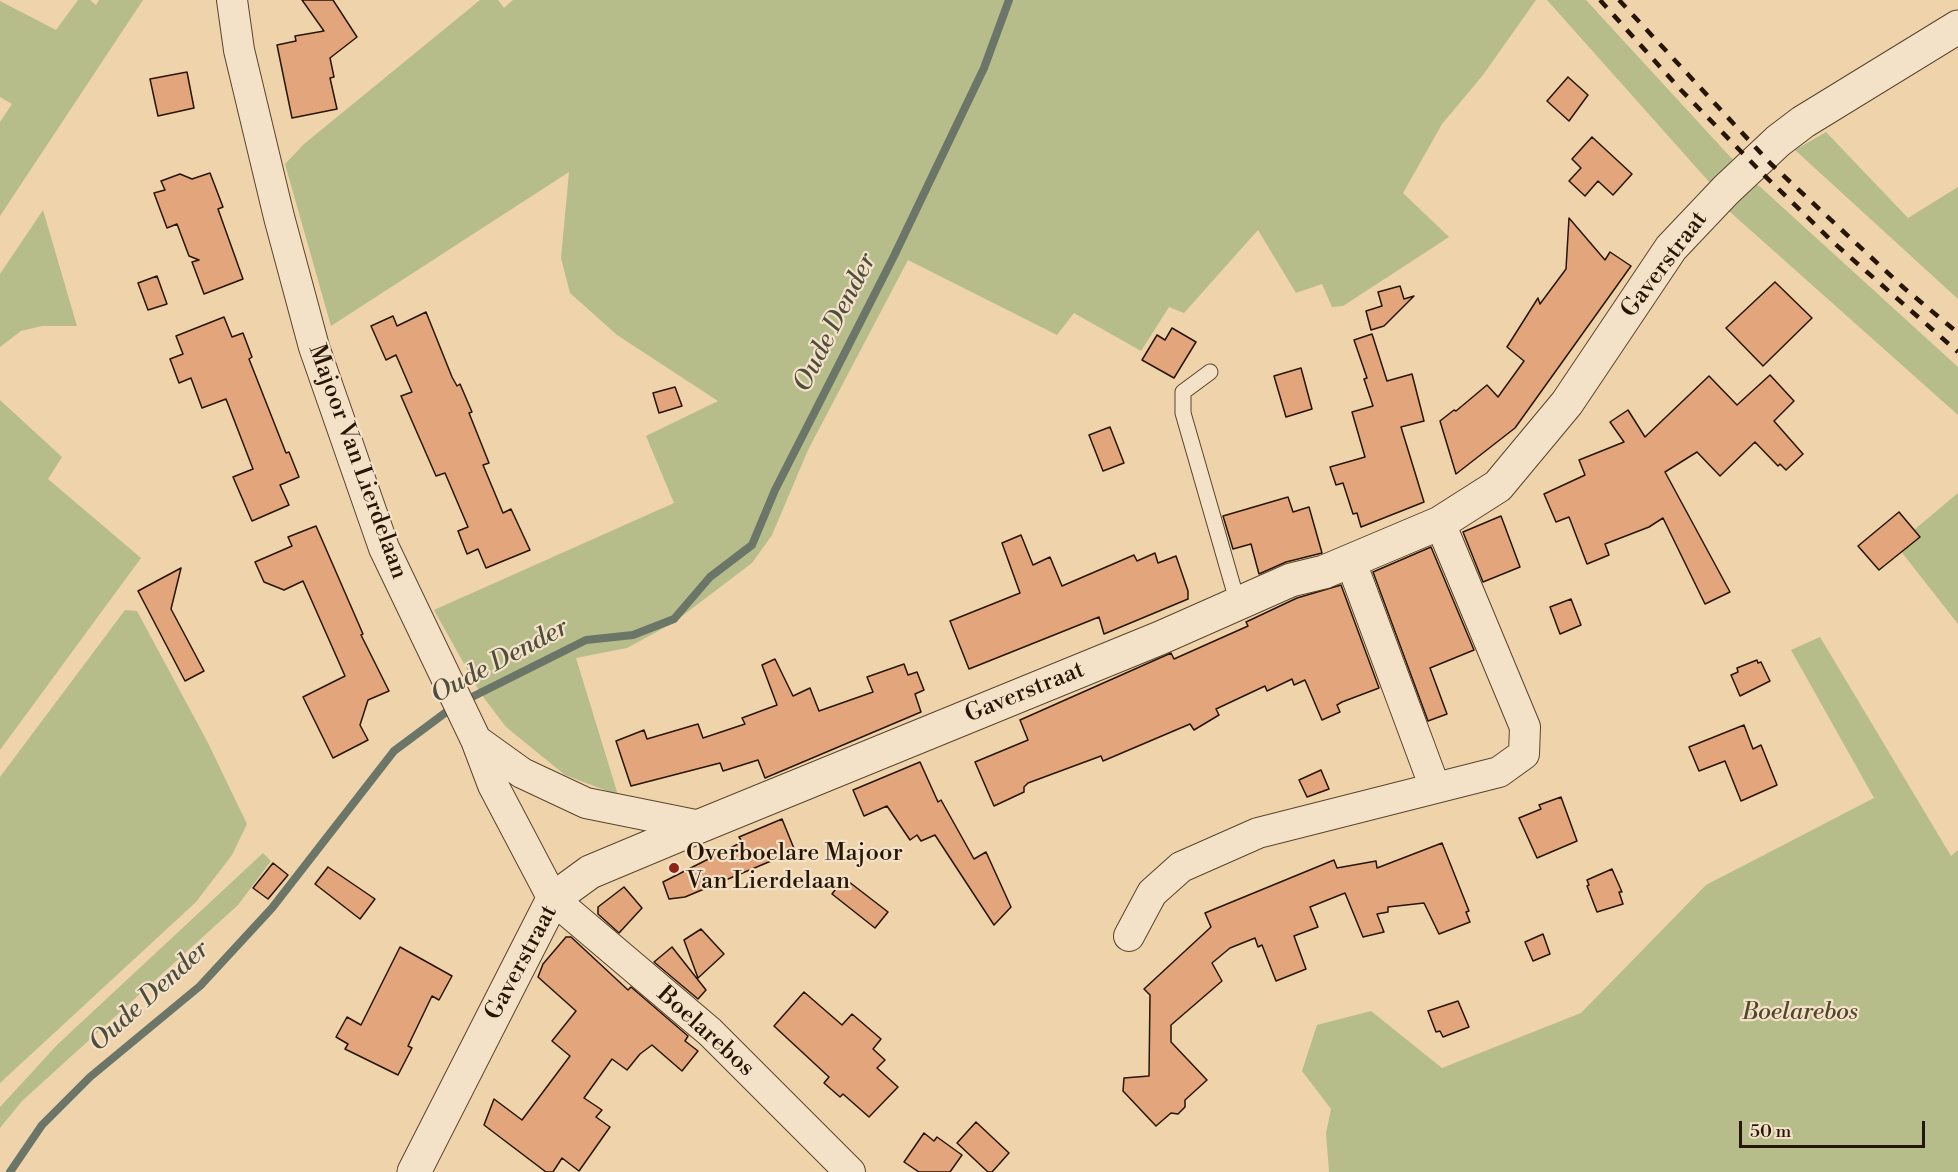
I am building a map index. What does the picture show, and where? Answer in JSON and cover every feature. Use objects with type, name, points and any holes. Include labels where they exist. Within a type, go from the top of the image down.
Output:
[{"type":"street","name":"Majoor Van Lierdelaan","points":[[232,0],[242,61],[279,217],[314,347],[384,548],[466,719],[493,785],[553,898]]},
{"type":"street","name":"Gaverstraat","points":[[414,1172],[553,898],[590,872],[1291,580],[1324,573],[1440,523],[1498,486],[1567,403],[1671,248],[1726,190],[1778,141],[1803,122],[1958,27]]},
{"type":"street","points":[[1129,936],[1152,893],[1181,867],[1258,833],[1499,772],[1524,754],[1525,727],[1440,523]]},
{"type":"street","points":[[1351,562],[1435,788]]},
{"type":"street","points":[[466,719],[522,773],[586,803],[700,826]]},
{"type":"street","name":"Boelarebos","points":[[553,898],[710,1032],[850,1172]]},
{"type":"lane","points":[[1210,372],[1183,392],[1183,413],[1238,604]]},
{"type":"green space","points":[[78,0],[90,0],[96,5],[99,0],[143,0],[0,216],[0,122],[12,104],[0,97],[0,1],[56,30]]},
{"type":"green space","points":[[480,0],[498,0],[504,8],[513,0],[1536,0],[1483,75],[1442,124],[1403,193],[1449,237],[1343,306],[1332,307],[1322,284],[1296,293],[1258,230],[1184,313],[1169,307],[1141,351],[1074,313],[1057,335],[908,260],[808,450],[772,535],[752,563],[673,623],[627,648],[576,658],[618,795],[565,775],[506,727],[481,694],[434,610],[674,503],[646,436],[718,401],[617,335],[570,293],[561,258],[569,172],[331,326],[285,164],[304,144]]},
{"type":"green space","points":[[1547,0],[1586,0],[1734,161],[1711,184]]},
{"type":"green space","points":[[1826,132],[1908,218],[1958,187],[1958,299],[1795,150]]},
{"type":"green space","points":[[1757,184],[1958,367],[1958,415],[1729,211]]},
{"type":"green space","points":[[43,210],[77,326],[42,326],[21,331],[0,347],[0,274]]},
{"type":"green space","points":[[0,400],[62,457],[48,479],[141,558],[0,750]]},
{"type":"green space","points":[[1958,493],[1958,624],[1896,545]]},
{"type":"green space","points":[[125,610],[137,611],[208,743],[247,824],[232,855],[196,902],[0,1083],[0,777]]},
{"type":"green space","name":"Boelarebos","points":[[1820,637],[1951,856],[1958,850],[1958,1172],[1329,1172],[1326,1133],[1331,1109],[1302,1071],[1317,1025],[1371,1011],[1442,1068],[1581,1013],[1706,885],[1874,798],[1791,650]]},
{"type":"green space","points":[[263,853],[271,861],[238,905],[22,1101],[0,1128],[0,1107],[58,1044]]},
{"type":"building","points":[[302,0],[333,0],[357,37],[330,58],[334,77],[330,78],[337,109],[292,118],[277,45],[296,41],[295,36],[324,31]]},
{"type":"building","points":[[187,72],[194,108],[158,116],[150,79]]},
{"type":"building","points":[[1568,77],[1588,95],[1569,121],[1547,101]]},
{"type":"building","points":[[1592,137],[1632,174],[1613,195],[1598,181],[1585,196],[1569,181],[1581,168],[1572,159]]},
{"type":"building","points":[[210,173],[223,207],[218,209],[243,279],[204,294],[192,262],[199,260],[189,256],[177,224],[167,228],[154,193],[165,190],[161,181],[180,174],[192,179]]},
{"type":"building","points":[[1569,218],[1605,260],[1610,252],[1631,266],[1515,428],[1456,474],[1440,421],[1487,385],[1498,397],[1524,361],[1507,347],[1538,298],[1540,304],[1566,269]]},
{"type":"building","points":[[157,276],[167,304],[148,310],[138,283]]},
{"type":"building","points":[[1775,282],[1812,318],[1763,366],[1726,328]]},
{"type":"building","points":[[1400,286],[1404,299],[1414,296],[1384,326],[1371,330],[1366,311],[1382,306],[1378,292]]},
{"type":"building","points":[[426,312],[452,377],[457,386],[460,384],[472,412],[469,413],[489,463],[483,465],[503,513],[511,509],[530,550],[486,568],[478,549],[467,554],[458,531],[468,527],[445,473],[436,476],[401,396],[412,392],[396,355],[386,360],[371,326],[393,316],[397,326]]},
{"type":"building","points":[[224,317],[232,337],[243,333],[252,357],[249,359],[286,453],[289,452],[299,477],[280,485],[289,505],[252,521],[233,477],[253,469],[226,399],[202,408],[191,378],[179,383],[170,359],[183,354],[176,336]]},
{"type":"building","points":[[1172,328],[1196,342],[1174,378],[1142,360],[1157,335],[1165,340]]},
{"type":"building","points":[[1372,334],[1387,381],[1412,374],[1424,421],[1401,427],[1424,502],[1361,527],[1357,513],[1353,514],[1343,483],[1336,485],[1330,467],[1365,457],[1352,412],[1373,406],[1364,379],[1367,378],[1354,340]]},
{"type":"building","points":[[1301,368],[1312,409],[1286,417],[1274,376]]},
{"type":"building","points":[[1770,375],[1794,401],[1774,421],[1803,454],[1786,470],[1780,464],[1778,466],[1755,442],[1720,476],[1697,452],[1665,472],[1730,592],[1705,604],[1663,518],[1649,527],[1605,544],[1609,555],[1587,564],[1569,517],[1556,522],[1544,494],[1585,475],[1579,460],[1624,442],[1610,422],[1628,410],[1645,437],[1709,376],[1737,405]]},
{"type":"building","points":[[675,387],[682,406],[659,413],[653,393]]},
{"type":"building","points":[[1110,427],[1124,463],[1103,471],[1089,435]]},
{"type":"building","points":[[1288,497],[1293,512],[1309,507],[1322,553],[1286,562],[1259,574],[1251,544],[1233,549],[1223,516]]},
{"type":"building","points":[[1899,512],[1920,537],[1879,570],[1858,546]]},
{"type":"building","points":[[1501,516],[1520,567],[1483,582],[1463,532]]},
{"type":"building","points":[[316,526],[363,634],[361,635],[389,691],[368,700],[360,725],[368,740],[333,758],[303,697],[345,676],[303,581],[284,590],[264,582],[255,562],[292,546],[288,537]]},
{"type":"building","points":[[1021,535],[1033,565],[1050,557],[1062,586],[1134,555],[1137,561],[1155,553],[1158,563],[1176,556],[1188,591],[1188,599],[1104,634],[1099,617],[969,669],[950,621],[1020,593],[1002,543]]},
{"type":"building","points":[[1431,547],[1474,650],[1430,668],[1447,714],[1428,721],[1373,572]]},
{"type":"building","points":[[181,568],[171,609],[204,671],[185,681],[138,591]]},
{"type":"building","points":[[1341,585],[1379,688],[1342,702],[1337,705],[1340,712],[1322,720],[1305,680],[1294,685],[1292,679],[1267,691],[1265,686],[1216,709],[1219,715],[1194,730],[1190,724],[1103,761],[1101,756],[1028,783],[1024,787],[1024,792],[994,806],[975,762],[1028,740],[1020,720],[1171,653],[1174,659],[1248,626],[1246,622],[1297,598]]},
{"type":"building","points":[[1571,599],[1581,625],[1560,634],[1550,607]]},
{"type":"building","points":[[775,659],[793,696],[810,688],[819,711],[873,692],[867,677],[904,664],[908,675],[917,672],[924,690],[915,694],[921,712],[765,778],[758,760],[723,771],[720,763],[631,786],[616,741],[644,730],[647,739],[698,724],[703,738],[745,724],[742,718],[777,705],[762,665]]},
{"type":"building","points":[[1757,660],[1758,663],[1761,662],[1770,681],[1740,696],[1731,675],[1738,672],[1737,668]]},
{"type":"building","points":[[1744,725],[1753,749],[1761,745],[1777,785],[1741,801],[1725,761],[1699,771],[1689,747]]},
{"type":"building","points":[[920,762],[938,802],[941,800],[974,859],[986,852],[1011,907],[994,925],[935,835],[921,841],[917,835],[910,840],[887,806],[864,816],[853,790]]},
{"type":"building","points":[[1321,770],[1329,789],[1307,797],[1299,780]]},
{"type":"building","points":[[1561,797],[1577,841],[1537,858],[1519,818],[1541,809],[1539,805]]},
{"type":"building","points":[[782,819],[795,851],[685,897],[669,899],[663,882],[742,842],[739,837]]},
{"type":"building","points":[[1442,843],[1469,911],[1466,912],[1470,922],[1439,934],[1424,903],[1388,907],[1388,912],[1377,914],[1384,932],[1363,937],[1345,893],[1310,907],[1318,927],[1294,936],[1306,969],[1276,981],[1262,945],[1258,947],[1255,938],[1230,948],[1212,963],[1222,981],[1171,1025],[1171,1042],[1207,1080],[1185,1100],[1185,1107],[1178,1114],[1171,1113],[1156,1126],[1123,1091],[1124,1078],[1149,1076],[1150,995],[1144,989],[1211,927],[1205,913],[1334,860],[1337,868],[1376,861],[1377,868]]},
{"type":"building","points":[[273,863],[288,875],[268,899],[253,888]]},
{"type":"building","points":[[328,867],[375,899],[360,919],[315,884]]},
{"type":"building","points":[[1612,869],[1622,892],[1619,892],[1623,904],[1597,912],[1587,880]]},
{"type":"building","points":[[844,878],[888,912],[875,928],[832,894]]},
{"type":"building","points":[[624,887],[642,908],[619,933],[598,914],[598,907]]},
{"type":"building","points":[[701,929],[724,954],[698,978],[684,940]]},
{"type":"building","points":[[1543,934],[1550,954],[1533,961],[1525,942]]},
{"type":"building","points":[[566,937],[571,937],[628,990],[631,987],[688,1036],[685,1041],[698,1051],[682,1071],[652,1045],[640,1054],[627,1070],[612,1059],[584,1098],[602,1110],[596,1117],[610,1127],[579,1171],[562,1158],[553,1172],[546,1172],[484,1125],[494,1099],[522,1120],[570,1056],[552,1041],[576,1011],[538,977],[543,964]]},
{"type":"building","points":[[400,947],[452,976],[439,1000],[432,996],[408,1046],[412,1048],[398,1075],[345,1049],[348,1044],[336,1037],[347,1017],[361,1025]]},
{"type":"building","points":[[672,947],[706,990],[698,999],[654,962]]},
{"type":"building","points":[[804,992],[842,1025],[852,1014],[881,1039],[873,1049],[885,1060],[877,1068],[898,1087],[869,1117],[843,1094],[840,1097],[824,1083],[829,1077],[774,1026]]},
{"type":"building","points":[[1458,1001],[1469,1027],[1443,1037],[1440,1031],[1436,1032],[1428,1011]]},
{"type":"building","points":[[976,1122],[1009,1153],[992,1172],[988,1172],[957,1143]]},
{"type":"building","points":[[924,1133],[934,1141],[937,1137],[962,1155],[950,1172],[919,1172],[904,1162]]},
{"type":"waterway","name":"Oude Dender","points":[[464,701],[586,640],[633,635],[674,619],[710,577],[752,545],[775,490],[894,256],[984,68],[1009,0]]},
{"type":"waterway","name":"Oude Dender","points":[[10,1172],[42,1125],[90,1077],[200,986],[272,908],[394,751],[453,707]]},
{"type":"railway","points":[[1600,0],[1680,89],[1762,173],[1834,243],[1958,352]]},
{"type":"railway","points":[[1619,0],[1771,164],[1904,288],[1958,333]]},
{"type":"place","name":"Overboelare Majoor Van Lierdelaan","points":[[674,868]]}]
